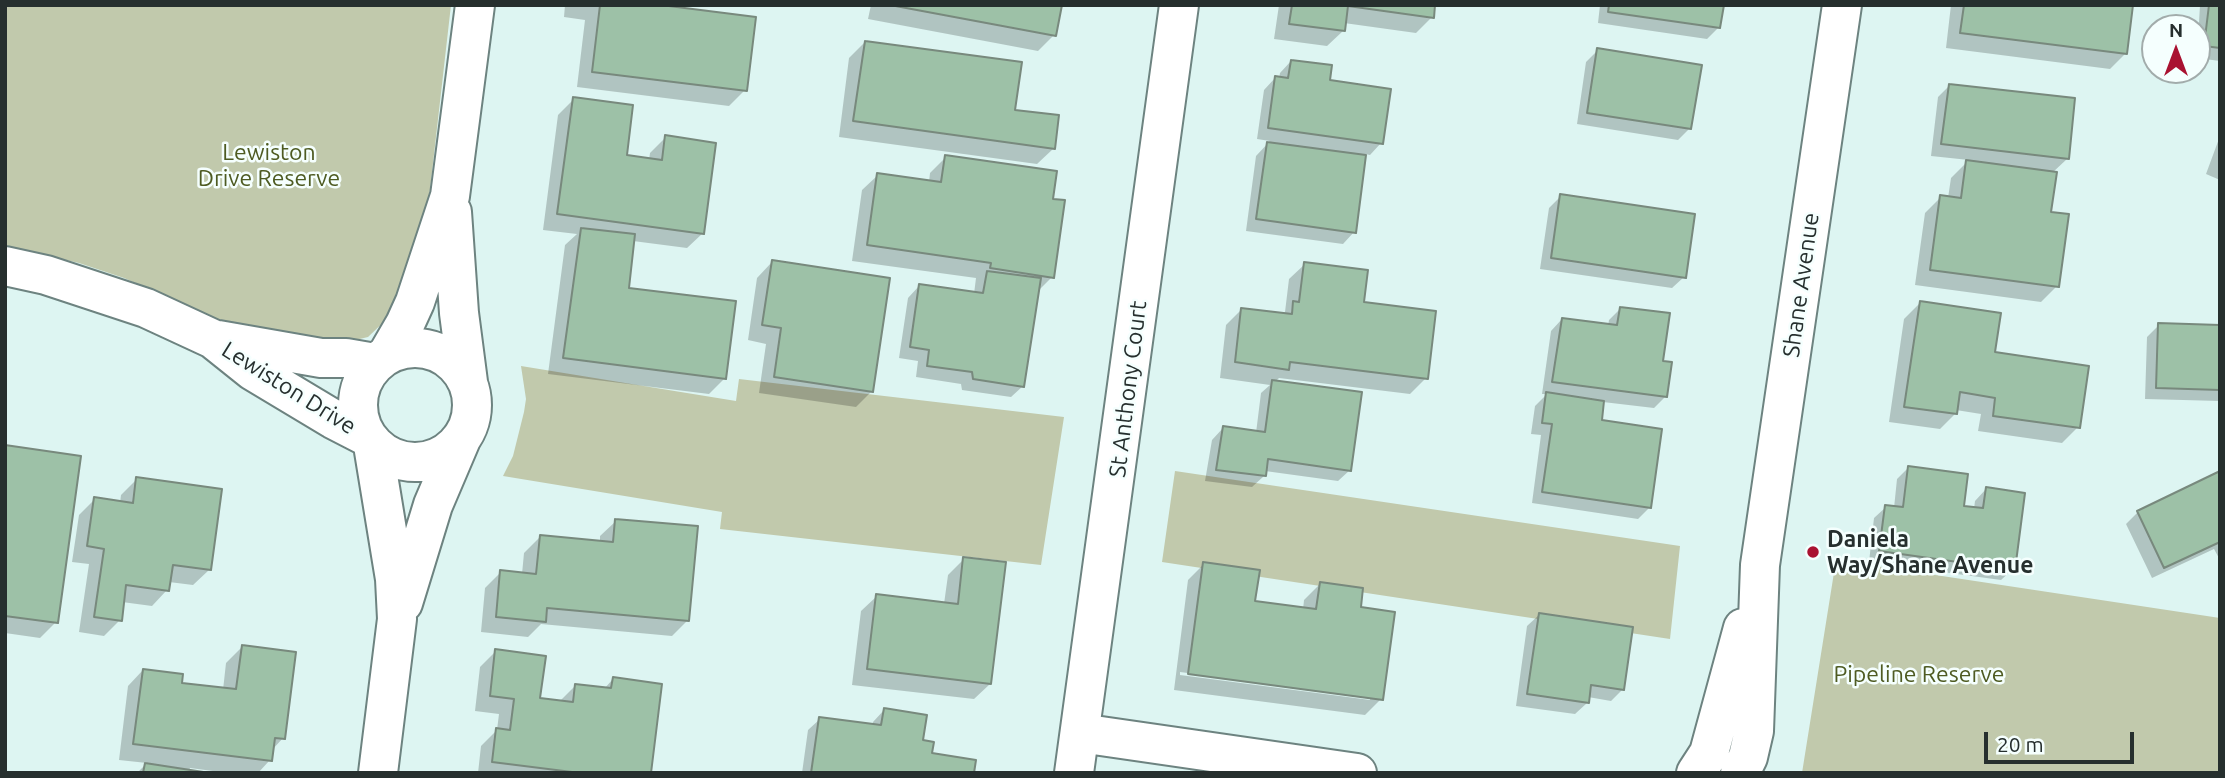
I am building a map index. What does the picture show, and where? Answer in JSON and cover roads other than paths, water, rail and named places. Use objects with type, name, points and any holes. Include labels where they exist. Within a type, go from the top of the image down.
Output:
[{"type":"street","points":[[462,437],[453,448],[439,456],[414,462],[391,457],[370,440],[360,425],[357,402],[364,378],[381,359],[415,302],[450,196],[475,5]]},
{"type":"street","name":"St Anthony Court","points":[[1074,773],[1179,5]]},
{"type":"street","name":"Shane Avenue","points":[[1740,773],[1748,757],[1754,731],[1760,565],[1842,5]]},
{"type":"street","points":[[397,619],[433,505],[469,422],[472,406],[458,313],[450,196]]},
{"type":"street","name":"Lewiston Drive","points":[[5,266],[46,275],[146,307],[213,339],[253,371],[370,440]]},
{"type":"street","name":"Lewiston Drive","points":[[213,339],[321,358],[381,359]]},
{"type":"street","points":[[381,359],[393,352],[422,348],[453,362],[468,382]]},
{"type":"street","points":[[370,440],[395,579],[397,619],[378,773]]},
{"type":"street","name":"Shane Avenue","points":[[1696,773],[1709,753],[1760,565]]},
{"type":"street","points":[[1080,733],[1357,773]]},
{"type":"place","name":"Daniela Way/Shane Avenue","points":[[1813,552]]},
{"type":"park label","name":"Lewiston Drive Reserve","points":[[269,165]]},
{"type":"park label","name":"Pipeline Reserve","points":[[1919,674]]}]
